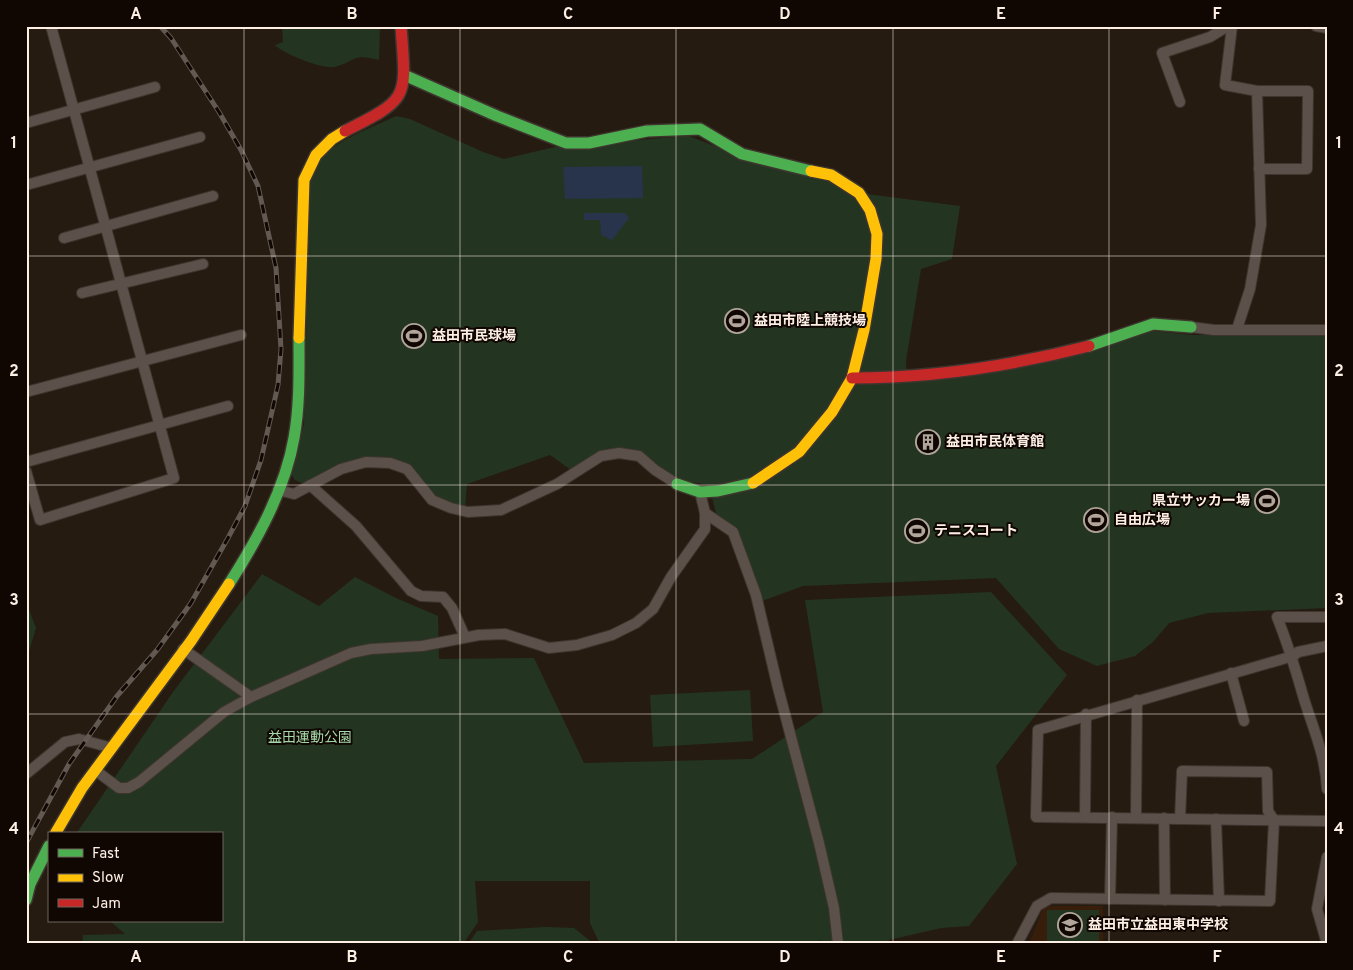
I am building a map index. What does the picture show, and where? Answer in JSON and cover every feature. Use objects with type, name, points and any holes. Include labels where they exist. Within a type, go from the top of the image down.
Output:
[{"type":"street","points":[[26,471],[40,520],[174,478],[51,26]]},
{"type":"street","points":[[56,832],[63,818],[96,770],[249,553],[278,490],[292,448],[296,409],[304,180],[316,152],[327,141],[387,110],[398,99],[404,75],[401,26]]},
{"type":"street","points":[[1230,26],[1225,85],[1257,92],[1308,91],[1307,169],[1259,169]]},
{"type":"street","points":[[1180,102],[1162,52],[1210,37],[1230,26]]},
{"type":"street","points":[[1316,26],[1327,28]]},
{"type":"street","points":[[278,490],[294,494],[341,470],[358,465],[390,463],[407,469],[432,500],[468,512],[501,510],[557,484],[601,456],[619,453],[639,456],[655,470],[677,484],[700,492],[727,489],[757,482],[777,470],[799,452],[832,412],[852,378],[864,330],[876,259],[877,234],[870,210],[859,193],[846,184],[831,175],[781,165],[742,154],[700,129],[663,129],[589,143],[566,142],[497,116],[404,75]]},
{"type":"street","points":[[26,123],[155,87]]},
{"type":"street","points":[[1237,329],[1250,289],[1261,225],[1257,92]]},
{"type":"street","points":[[26,185],[200,137]]},
{"type":"street","points":[[64,238],[213,196]]},
{"type":"street","points":[[82,293],[203,264]]},
{"type":"street","points":[[852,378],[895,378],[987,368],[1038,359],[1089,346],[1153,324],[1214,330],[1327,330]]},
{"type":"street","points":[[26,392],[241,335]]},
{"type":"street","points":[[26,462],[228,406]]},
{"type":"street","points":[[310,485],[356,526],[411,591],[421,596],[443,597],[452,608],[466,638]]},
{"type":"street","points":[[96,770],[119,788],[128,788],[139,782],[224,712],[351,653],[371,648],[422,646],[466,638],[505,634],[549,648],[577,645],[612,635],[636,623],[653,609],[671,577],[705,529],[705,513],[700,492]]},
{"type":"street","points":[[705,513],[733,532],[756,595],[778,688],[820,843],[834,908],[838,944]]},
{"type":"street","points":[[1327,617],[1277,617],[1293,656],[1304,700],[1319,738],[1327,789]]},
{"type":"street","points":[[1327,646],[1298,652],[1293,656],[1086,714],[1038,730],[1036,816],[1327,821]]},
{"type":"street","points":[[183,648],[251,698]]},
{"type":"street","points":[[1231,673],[1244,721]]},
{"type":"street","points":[[1136,818],[1137,700]]},
{"type":"street","points":[[1085,817],[1086,714]]},
{"type":"street","points":[[26,774],[65,742],[79,739],[112,748]]},
{"type":"street","points":[[1017,944],[1037,906],[1052,898],[1270,901],[1274,820],[1268,811],[1267,772],[1182,771],[1180,819]]},
{"type":"street","points":[[1110,898],[1112,818]]},
{"type":"street","points":[[1164,818],[1165,900]]},
{"type":"street","points":[[1216,819],[1218,901]]},
{"type":"street","points":[[26,900],[30,884],[48,848]]},
{"type":"street","points":[[1326,944],[1317,909],[1327,857]]},
{"type":"shaded area","name":"益田市立益田東中学校","points":[[1044,906],[1103,906],[1103,944],[1029,944]]},
{"type":"green space","points":[[282,26],[380,26],[379,60],[363,57],[342,65],[328,67],[303,60],[286,53],[275,45],[283,42]]},
{"type":"green space","points":[[396,116],[410,119],[483,152],[504,159],[559,146],[689,136],[743,157],[831,175],[859,193],[960,206],[952,259],[921,269],[906,361],[907,380],[1044,363],[1152,331],[1192,335],[1327,333],[1327,608],[1208,613],[1169,623],[1153,642],[1135,656],[1097,666],[1059,649],[996,578],[803,586],[762,601],[738,531],[717,517],[709,485],[680,480],[618,449],[571,470],[550,455],[467,484],[465,507],[434,494],[392,459],[304,484],[295,480],[291,474],[304,424],[310,186],[312,174],[318,161],[337,145]]},
{"type":"green space","name":"益田運動公園","points":[[262,574],[319,606],[355,577],[396,598],[438,616],[439,659],[534,658],[584,763],[752,759],[823,712],[805,600],[991,592],[1067,675],[996,766],[1017,864],[969,926],[941,928],[889,940],[888,944],[826,944],[820,940],[816,944],[737,944],[726,941],[724,944],[600,944],[590,923],[590,881],[475,881],[478,922],[463,944],[82,944],[83,935],[125,934],[111,922],[222,922],[222,832],[77,832],[173,692]]},
{"type":"green space","points":[[26,602],[36,628],[26,661]]},
{"type":"green space","points":[[750,690],[753,741],[653,747],[650,695]]},
{"type":"green space","name":"益田市立益田東中学校","points":[[1047,910],[1099,910],[1099,944],[1047,944]]},
{"type":"green space","points":[[545,927],[574,928],[594,944],[468,944],[477,931]]},
{"type":"water","points":[[642,166],[643,198],[565,199],[563,167]]},
{"type":"water","points":[[584,213],[625,213],[629,218],[612,240],[601,235],[600,220],[584,220]]},
{"type":"railway","points":[[26,843],[69,764],[117,696],[157,650],[191,603],[228,538],[245,506],[261,460],[278,385],[281,349],[276,268],[258,186],[241,150],[219,112],[171,38],[160,26]]},
{"type":"traffic: fast","points":[[404,75],[497,116],[566,143],[589,143],[647,131],[700,129],[742,154],[811,171]]},
{"type":"traffic: fast","points":[[1089,346],[1153,324],[1191,327]]},
{"type":"traffic: fast","points":[[229,584],[269,514],[290,457],[294,438],[299,388],[299,338]]},
{"type":"traffic: fast","points":[[677,484],[700,492],[718,491],[753,483]]},
{"type":"traffic: fast","points":[[26,900],[30,884],[48,848]]},
{"type":"traffic: slow","points":[[299,338],[304,180],[316,155],[332,139],[345,131]]},
{"type":"traffic: slow","points":[[753,483],[799,452],[832,412],[852,378],[864,330],[876,259],[877,234],[870,210],[859,193],[831,175],[811,171]]},
{"type":"traffic: slow","points":[[56,832],[82,788],[191,641],[229,584]]},
{"type":"traffic: jam","points":[[345,131],[382,111],[400,93],[404,68],[401,26]]},
{"type":"traffic: jam","points":[[852,378],[912,376],[971,370],[1089,346]]},
{"type":"place","name":"益田市陸上競技場","points":[[737,321]]},
{"type":"place","name":"益田市民球場","points":[[414,336]]},
{"type":"place","name":"益田市民体育館","points":[[928,442]]},
{"type":"place","name":"県立サッカー場","points":[[1267,501]]},
{"type":"place","name":"自由広場","points":[[1096,520]]},
{"type":"place","name":"テニスコート","points":[[917,531]]},
{"type":"place","name":"益田市立益田東中学校","points":[[1070,925]]}]
